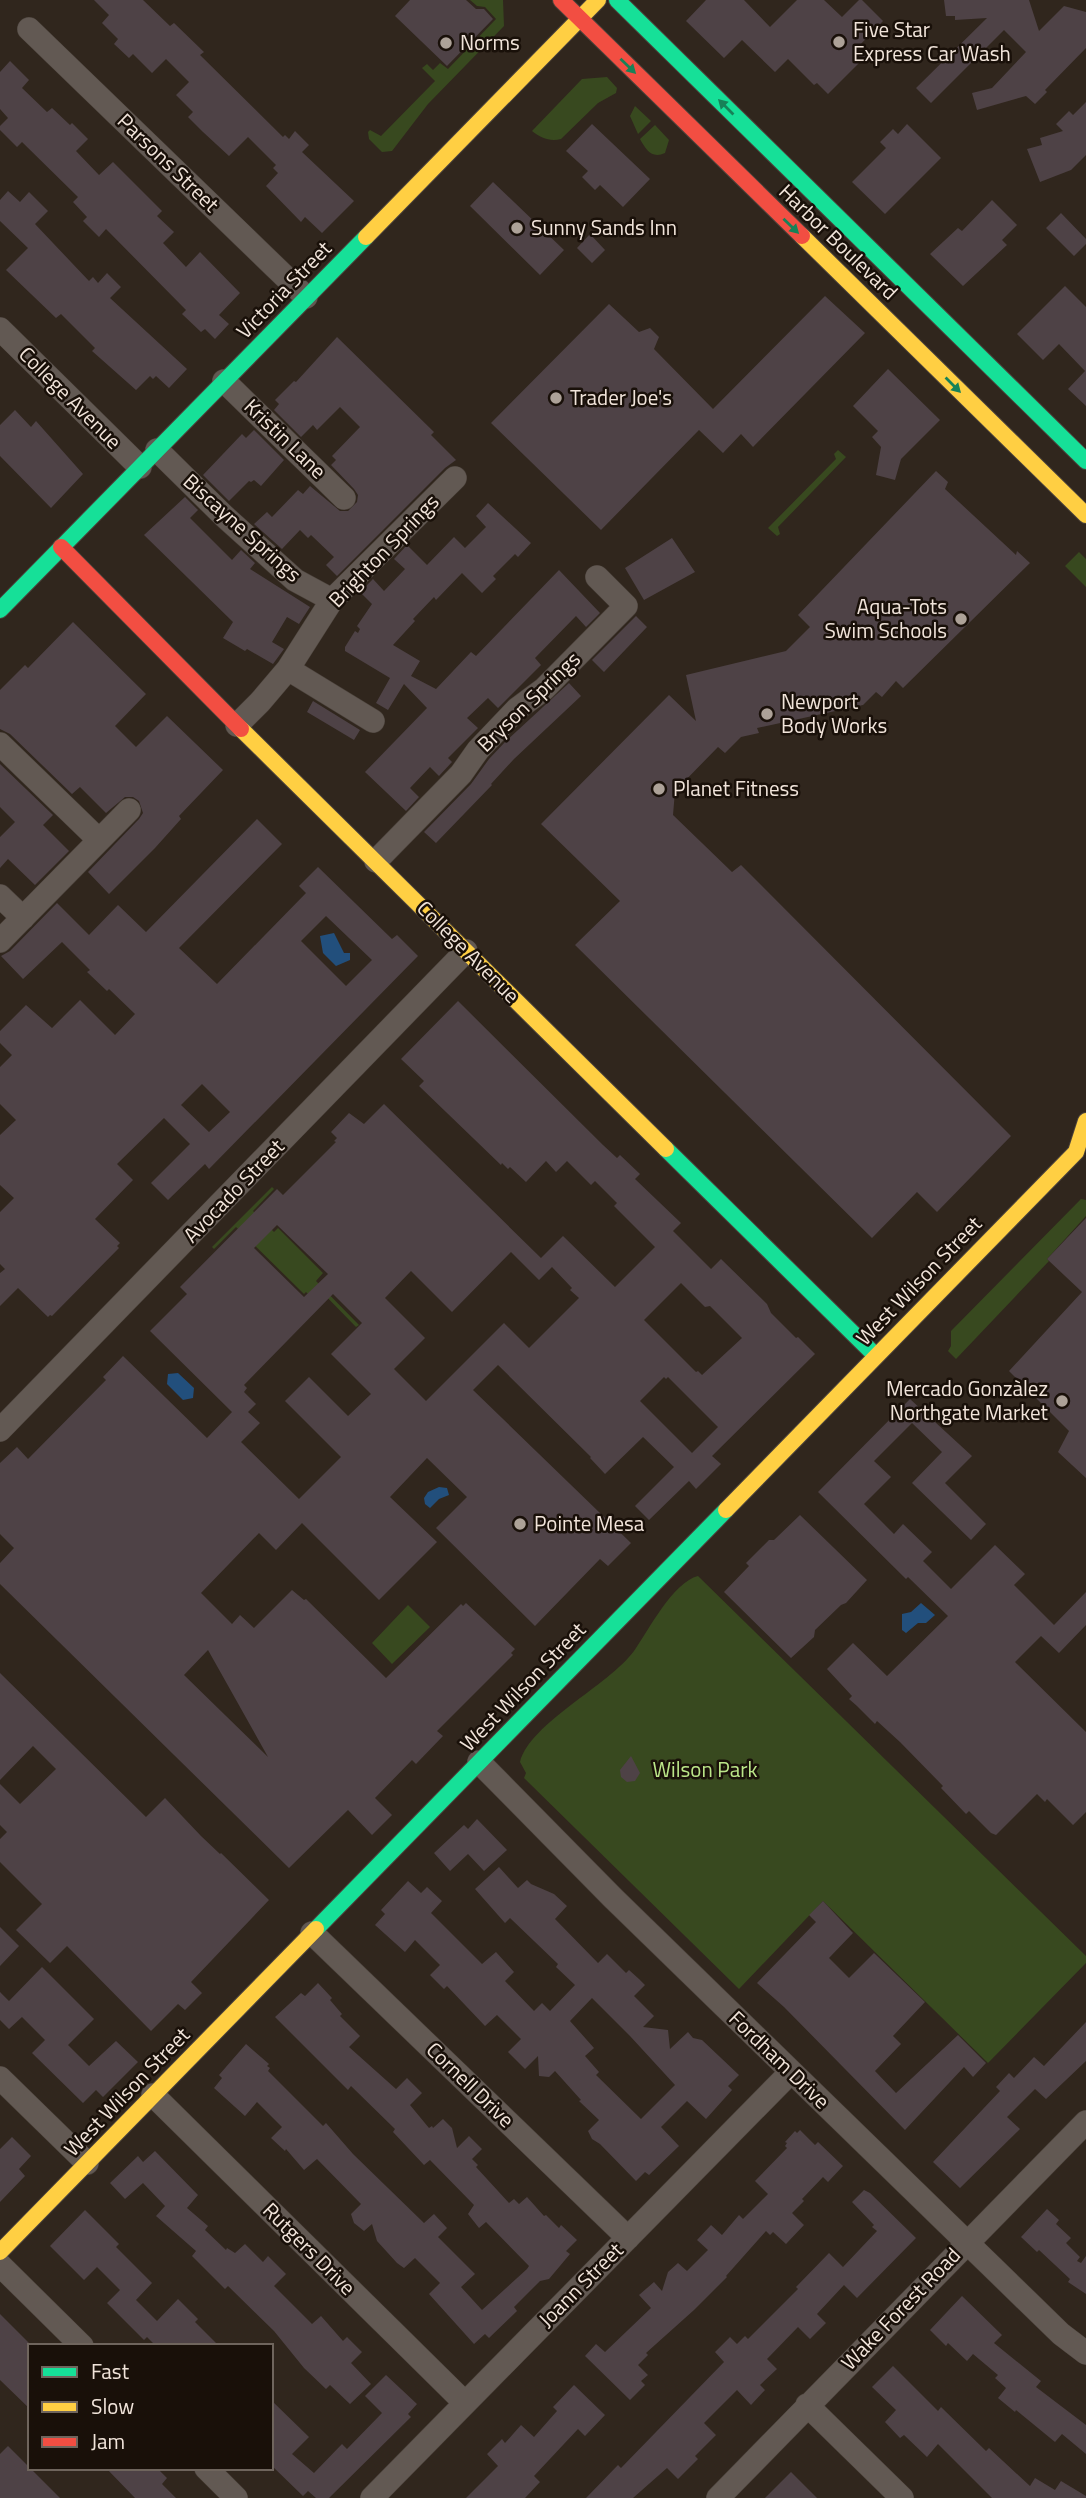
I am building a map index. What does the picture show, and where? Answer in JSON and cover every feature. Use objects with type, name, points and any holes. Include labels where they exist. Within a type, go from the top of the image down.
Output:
[{"type":"street","name":"Harbor Boulevard","points":[[561,0],[1086,515]]},
{"type":"street","name":"Victoria Street","points":[[0,610],[598,0]]},
{"type":"street","name":"Harbor Boulevard","points":[[617,0],[1086,461]]},
{"type":"street","name":"Parsons Street","points":[[29,29],[306,297]]},
{"type":"street","name":"College Avenue","points":[[0,329],[140,467]]},
{"type":"street","name":"Kristin Lane","points":[[224,381],[344,498]]},
{"type":"street","name":"Biscayne Springs","points":[[156,450],[295,580],[332,600]]},
{"type":"street","name":"Brighton Springs","points":[[237,725],[288,669],[332,600],[455,478]]},
{"type":"street","name":"College Avenue","points":[[61,547],[237,725],[876,1356]]},
{"type":"street","name":"Bryson Springs","points":[[376,862],[461,774],[478,750],[517,709],[544,689],[626,606],[597,576]]},
{"type":"street","points":[[288,669],[373,721]]},
{"type":"street","points":[[0,744],[99,840]]},
{"type":"street","points":[[0,941],[129,810]]},
{"type":"street","points":[[0,896],[23,918]]},
{"type":"street","name":"Avocado Street","points":[[0,1430],[466,951]]},
{"type":"street","name":"West Wilson Street","points":[[0,2252],[1081,1150],[1086,1121]]},
{"type":"street","name":"Fordham Drive","points":[[479,1762],[613,1898],[1060,2334],[1086,2353]]},
{"type":"street","name":"Cornell Drive","points":[[312,1933],[628,2238]]},
{"type":"street","name":"Joann Street","points":[[372,2498],[791,2072]]},
{"type":"street","points":[[0,2078],[87,2163]]},
{"type":"street","name":"Rutgers Drive","points":[[153,2095],[464,2402]]},
{"type":"street","name":"Wake Forest Road","points":[[718,2498],[1086,2122]]},
{"type":"street","points":[[0,2265],[80,2344]]},
{"type":"street","points":[[807,2406],[902,2498]]},
{"type":"street","points":[[208,2470],[236,2498]]},
{"type":"green space","points":[[470,0],[503,0],[504,26],[428,104],[392,151],[382,152],[369,139],[368,132],[370,130],[381,136],[435,81],[422,68],[427,64],[433,70],[440,63],[448,69],[496,19],[485,7],[477,6]]},
{"type":"green space","points":[[607,77],[617,88],[616,93],[598,103],[561,139],[546,139],[532,131],[582,79]]},
{"type":"green space","points":[[635,106],[651,121],[638,134],[630,116]]},
{"type":"green space","points":[[655,125],[669,140],[665,153],[660,155],[650,152],[640,139]]},
{"type":"green space","points":[[838,450],[846,457],[778,527],[780,534],[777,536],[768,528],[836,459],[834,454]]},
{"type":"green space","points":[[1079,552],[1086,559],[1086,587],[1065,566]]},
{"type":"green space","points":[[272,1187],[274,1189],[253,1211],[274,1232],[278,1228],[323,1273],[316,1281],[359,1325],[356,1327],[316,1286],[308,1294],[304,1294],[236,1227],[214,1249],[212,1247]]},
{"type":"green space","points":[[1081,1199],[1086,1200],[1086,1216],[1047,1259],[1049,1261],[956,1359],[948,1351],[951,1346],[951,1331]]},
{"type":"green space","name":"Wilson Park","points":[[698,1576],[1086,1956],[1086,1963],[988,2063],[823,1901],[739,1989],[524,1778],[526,1773],[520,1762],[538,1733],[622,1664],[634,1651],[670,1597],[679,1587]]},
{"type":"green space","points":[[408,1605],[430,1627],[392,1664],[372,1643]]},
{"type":"water","points":[[334,933],[344,953],[350,953],[350,960],[336,966],[323,953],[320,936]]},
{"type":"water","points":[[178,1373],[194,1388],[193,1398],[183,1400],[167,1384],[168,1374]]},
{"type":"water","points":[[439,1487],[447,1488],[449,1495],[439,1499],[430,1508],[425,1504],[424,1498],[428,1492]]},
{"type":"water","points":[[921,1603],[935,1615],[926,1623],[918,1623],[906,1633],[902,1630],[902,1614],[911,1612]]},
{"type":"building","points":[[94,0],[143,0],[170,26],[174,23],[204,52],[200,55],[283,137],[285,135],[289,139],[295,131],[309,145],[302,152],[354,201],[322,233],[305,217],[301,222],[266,186],[278,173],[273,168],[276,165],[248,137],[229,156],[188,117],[193,112],[176,95],[189,82],[166,59],[152,73],[133,54],[129,58],[114,44],[118,39],[102,23],[109,15]]},
{"type":"building","name":"Norms","points":[[410,0],[466,0],[476,9],[484,9],[493,19],[447,66],[395,16]]},
{"type":"building","points":[[706,0],[744,0],[770,27],[797,0],[824,0],[842,17],[862,0],[883,21],[857,48],[865,57],[828,94],[817,83],[814,85],[788,59],[775,72],[742,40],[724,58],[686,21]]},
{"type":"building","points":[[944,0],[1029,0],[1039,31],[1064,6],[1086,12],[1086,48],[1035,104],[1026,96],[977,110],[972,93],[992,88],[1026,52],[1004,30],[931,103],[916,88],[987,18],[955,20],[955,16],[946,16]]},
{"type":"building","points":[[10,61],[29,80],[22,88],[47,112],[52,108],[88,139],[76,151],[99,175],[113,162],[162,211],[157,216],[174,232],[163,243],[186,267],[200,252],[240,293],[219,315],[229,324],[215,339],[205,329],[201,332],[182,314],[186,310],[106,229],[99,237],[83,221],[87,217],[73,202],[78,197],[22,142],[17,147],[0,130],[0,126],[8,118],[0,109],[0,72]]},
{"type":"building","points":[[1086,102],[1086,155],[1071,170],[1040,182],[1027,149],[1042,145],[1040,138],[1063,131],[1056,124],[1069,111],[1073,115]]},
{"type":"building","points":[[592,124],[650,179],[623,207],[600,185],[595,190],[582,177],[588,171],[566,151]]},
{"type":"building","points":[[907,124],[941,158],[885,214],[852,182],[886,148],[880,142],[893,129],[898,134]]},
{"type":"building","name":"Sunny Sands Inn","points":[[493,182],[564,250],[540,275],[470,206]]},
{"type":"building","points":[[8,191],[20,202],[29,192],[48,211],[35,224],[89,281],[93,277],[98,283],[107,273],[121,287],[110,298],[187,369],[169,388],[156,376],[153,379],[150,376],[136,390],[92,351],[95,348],[61,314],[56,318],[6,270],[28,248],[0,221],[0,200]]},
{"type":"building","points":[[992,200],[1017,225],[1002,240],[1007,245],[963,286],[930,254],[958,228],[962,231]]},
{"type":"building","points":[[1061,213],[1086,239],[1086,244],[1074,256],[1046,228]]},
{"type":"building","points":[[590,234],[605,250],[592,263],[577,248]]},
{"type":"building","points":[[1065,286],[1086,307],[1086,406],[1068,389],[1085,371],[1059,344],[1043,360],[1017,334]]},
{"type":"building","points":[[825,296],[865,333],[753,447],[741,434],[723,453],[699,430],[601,530],[491,423],[609,304],[639,332],[650,328],[659,337],[654,349],[713,409]]},
{"type":"building","points":[[337,337],[434,432],[431,435],[456,460],[337,576],[326,565],[334,557],[311,535],[308,538],[300,530],[282,549],[254,524],[267,512],[272,517],[298,490],[303,494],[310,486],[340,511],[348,511],[357,502],[358,495],[354,489],[331,465],[336,460],[332,456],[360,427],[340,407],[317,430],[313,425],[301,437],[274,410],[279,404],[275,400],[296,382]]},
{"type":"building","points":[[888,369],[940,420],[901,459],[895,480],[876,475],[881,447],[872,437],[878,431],[853,406]]},
{"type":"building","points":[[15,410],[31,427],[36,421],[83,474],[51,508],[0,456],[0,425]]},
{"type":"building","points":[[254,430],[284,460],[261,486],[254,480],[249,481],[229,501],[203,475],[242,434],[246,438]]},
{"type":"building","points":[[936,471],[948,482],[945,489],[1016,555],[1017,551],[1030,563],[903,688],[896,681],[882,697],[876,692],[863,705],[757,728],[759,733],[741,737],[725,753],[718,747],[675,791],[673,815],[732,872],[741,865],[1011,1136],[937,1212],[917,1192],[872,1238],[575,945],[620,901],[541,824],[669,695],[696,721],[686,675],[786,651],[810,627],[798,615]]},
{"type":"building","points":[[185,497],[198,510],[190,518],[232,560],[241,550],[255,563],[250,569],[310,607],[299,624],[287,617],[272,642],[284,649],[273,664],[223,638],[233,622],[144,535]]},
{"type":"building","points":[[488,503],[531,543],[518,557],[515,554],[493,576],[496,579],[482,593],[462,573],[413,619],[415,621],[393,645],[420,661],[411,676],[436,689],[471,652],[476,656],[559,570],[600,613],[586,627],[576,616],[535,658],[541,665],[498,708],[488,698],[467,718],[478,728],[448,758],[452,762],[439,776],[430,767],[410,788],[419,797],[406,811],[365,772],[427,708],[404,684],[388,710],[376,703],[390,678],[345,651],[345,647],[355,631],[358,633],[360,629],[357,626],[372,604],[360,592],[373,579],[384,591],[405,569],[394,559],[407,545],[427,565],[454,537],[465,548],[486,527],[476,516]]},
{"type":"building","points":[[672,538],[695,572],[644,600],[625,568]]},
{"type":"building","points":[[636,616],[647,627],[604,672],[592,660]]},
{"type":"building","points":[[73,622],[146,694],[115,726],[136,747],[167,716],[223,770],[179,816],[181,819],[155,848],[109,894],[88,872],[139,819],[143,813],[139,801],[133,797],[125,797],[106,813],[80,787],[72,794],[10,734],[0,729],[0,690],[25,665],[28,668]]},
{"type":"building","points":[[569,683],[581,696],[514,759],[436,843],[424,832],[471,784],[506,741]]},
{"type":"building","points":[[313,701],[360,730],[354,740],[307,712]]},
{"type":"building","points":[[0,764],[53,815],[43,825],[69,851],[35,885],[8,859],[0,868],[0,837],[15,822],[0,807]]},
{"type":"building","points":[[257,819],[282,844],[179,948],[217,984],[306,893],[299,886],[318,867],[392,939],[397,935],[418,956],[209,1169],[205,1164],[168,1200],[151,1183],[190,1144],[164,1118],[117,1164],[133,1180],[95,1219],[120,1243],[117,1246],[119,1248],[52,1316],[48,1317],[18,1288],[0,1306],[0,1273],[5,1269],[0,1264],[0,1212],[14,1198],[0,1185],[0,1135],[16,1120],[0,1104],[0,1067],[12,1055],[0,1043],[0,1031],[26,1005],[52,1028],[80,1000],[115,1035],[135,1014],[87,972],[90,970],[62,942],[23,979],[1,956],[10,951],[57,903],[89,935],[118,905],[146,932]],"holes":[[[326,916],[372,960],[346,986],[301,941]],[[202,1084],[230,1112],[209,1132],[181,1105]]]},
{"type":"building","points":[[458,1001],[603,1145],[617,1158],[620,1155],[640,1174],[635,1179],[681,1223],[673,1231],[711,1269],[721,1259],[767,1304],[771,1313],[815,1354],[712,1456],[721,1464],[696,1489],[689,1481],[649,1520],[635,1506],[674,1467],[643,1437],[605,1474],[498,1365],[473,1390],[631,1543],[608,1566],[600,1559],[535,1626],[436,1528],[467,1497],[427,1458],[390,1497],[437,1542],[379,1600],[302,1523],[276,1550],[259,1533],[201,1593],[232,1624],[240,1615],[254,1628],[292,1590],[306,1599],[386,1678],[461,1604],[463,1606],[466,1603],[515,1649],[511,1653],[513,1655],[437,1731],[443,1736],[416,1764],[412,1760],[375,1798],[392,1815],[372,1835],[348,1810],[289,1868],[0,1584],[0,1563],[14,1548],[0,1534],[0,1463],[17,1447],[28,1459],[106,1380],[103,1377],[123,1356],[207,1438],[232,1412],[150,1331],[187,1294],[180,1287],[277,1189],[283,1195],[336,1142],[334,1141],[337,1138],[331,1132],[349,1113],[364,1124],[384,1104],[541,1258],[563,1236],[615,1287],[655,1247],[614,1206],[617,1203],[595,1181],[591,1185],[567,1161],[556,1172],[546,1161],[526,1182],[510,1167],[508,1169],[502,1163],[501,1165],[419,1086],[424,1081],[401,1059]],"holes":[[[277,1225],[328,1274],[304,1297],[254,1248]],[[511,1252],[539,1280],[552,1267],[579,1298],[529,1348],[504,1323],[426,1401],[394,1369],[425,1338],[385,1298],[411,1271],[452,1312]],[[681,1283],[705,1307],[710,1306],[742,1338],[702,1375],[644,1320]],[[333,1294],[362,1323],[331,1354],[371,1394],[348,1416],[309,1377],[285,1401],[341,1457],[299,1499],[241,1442],[260,1423],[248,1412],[256,1404],[244,1392],[247,1388],[244,1385]],[[664,1377],[668,1377],[718,1427],[692,1453],[640,1401]],[[208,1650],[268,1757],[184,1675]]]},
{"type":"building","name":"Mercado Gonzàlez Northgate Market","points":[[1086,1218],[1086,1478],[1058,1452],[1069,1431],[1009,1371],[1082,1292],[1047,1259]]},
{"type":"building","points":[[910,1399],[972,1456],[945,1483],[986,1524],[971,1540],[912,1483],[942,1452],[912,1423],[874,1461],[891,1477],[864,1504],[894,1534],[903,1524],[932,1552],[923,1561],[951,1589],[995,1545],[1025,1574],[1014,1585],[1054,1625],[1086,1592],[1086,1625],[1059,1653],[1041,1636],[1015,1662],[1086,1732],[1086,1812],[1073,1825],[1047,1799],[1045,1802],[1037,1794],[996,1835],[991,1833],[969,1811],[966,1814],[900,1742],[877,1721],[875,1724],[849,1699],[852,1696],[827,1669],[853,1643],[887,1676],[948,1616],[908,1577],[906,1579],[818,1492]]},
{"type":"building","points":[[800,1515],[867,1580],[815,1630],[814,1637],[791,1658],[724,1592],[749,1566],[746,1563]]},
{"type":"building","points":[[0,1673],[146,1817],[165,1798],[269,1900],[191,1982],[202,1993],[185,2010],[178,2004],[151,2031],[67,1946],[50,1963],[16,1930],[42,1904],[0,1862],[0,1839],[7,1832],[0,1825],[0,1784],[20,1804],[56,1769],[33,1746],[0,1780]]},
{"type":"building","points":[[631,1756],[640,1773],[635,1781],[627,1782],[621,1777],[620,1770]]},
{"type":"building","points":[[477,1819],[507,1850],[484,1871],[468,1854],[450,1871],[434,1853],[464,1825],[468,1829]]},
{"type":"building","points":[[499,1867],[518,1888],[527,1880],[554,1894],[567,1906],[555,1919],[598,1963],[607,1954],[626,1973],[629,1970],[645,1985],[634,1996],[654,2016],[643,2027],[668,2030],[670,2049],[688,2032],[693,2038],[702,2040],[739,2075],[728,2086],[732,2090],[706,2119],[687,2101],[661,2127],[679,2146],[649,2175],[645,2172],[636,2181],[592,2139],[588,2131],[599,2120],[579,2101],[581,2100],[555,2071],[549,2077],[539,2076],[538,2056],[525,2069],[508,2052],[521,2039],[497,2015],[485,2026],[447,1986],[444,1989],[430,1975],[440,1965],[415,1940],[405,1952],[375,1925],[385,1914],[381,1910],[408,1881],[421,1893],[427,1887],[442,1901],[431,1913],[482,1964],[496,1952],[514,1972],[505,1981],[534,2011],[542,2003],[550,2011],[575,1985],[556,1967],[558,1964],[510,1918],[505,1923],[475,1889]],"holes":[[[592,1998],[675,2085],[641,2119],[596,2075],[599,2072],[585,2056],[594,2048],[570,2021]]]},
{"type":"building","points":[[823,1901],[853,1933],[829,1958],[849,1978],[874,1953],[925,2002],[893,2036],[901,2044],[875,2071],[896,2093],[958,2035],[986,2063],[973,2077],[964,2067],[905,2130],[757,1983],[816,1922],[809,1915]]},
{"type":"building","points":[[0,1927],[19,1946],[0,1966]]},
{"type":"building","points":[[42,1967],[94,2019],[68,2045],[89,2066],[116,2041],[138,2062],[103,2097],[96,2090],[83,2103],[32,2053],[45,2040],[22,2017],[9,2029],[0,2020],[0,1992],[9,2001]]},
{"type":"building","points":[[318,1983],[332,1998],[330,2000],[342,2014],[340,2016],[360,2036],[349,2047],[396,2089],[407,2078],[422,2093],[410,2105],[429,2128],[433,2128],[443,2119],[452,2128],[457,2148],[469,2136],[482,2149],[472,2159],[478,2165],[476,2167],[509,2203],[514,2199],[519,2204],[527,2197],[544,2216],[559,2228],[561,2225],[577,2240],[566,2251],[570,2254],[549,2279],[540,2281],[514,2307],[517,2311],[489,2338],[485,2334],[474,2344],[429,2294],[440,2283],[415,2258],[404,2268],[397,2263],[377,2241],[372,2224],[364,2231],[354,2223],[351,2214],[361,2204],[317,2159],[304,2170],[286,2149],[285,2151],[271,2138],[282,2127],[257,2102],[245,2116],[214,2088],[222,2078],[219,2075],[246,2044],[269,2064],[268,2071],[323,2126],[326,2123],[353,2154],[424,2223],[434,2214],[447,2228],[438,2237],[475,2274],[461,2287],[482,2310],[527,2269],[529,2266],[486,2222],[479,2228],[468,2214],[474,2205],[430,2160],[424,2165],[393,2132],[395,2129],[351,2086],[348,2090],[275,2017],[301,1993],[305,1996]]},
{"type":"building","points":[[1086,2022],[1086,2061],[1046,2099],[1035,2089],[1007,2117],[1020,2129],[960,2188],[933,2162],[1000,2091],[996,2087],[1009,2073],[1014,2078],[1034,2057],[1044,2066]]},
{"type":"building","points":[[800,2130],[815,2145],[818,2142],[843,2166],[828,2182],[823,2177],[802,2199],[804,2201],[792,2213],[804,2225],[786,2244],[773,2232],[770,2235],[766,2231],[727,2277],[646,2353],[648,2355],[638,2365],[648,2375],[641,2381],[645,2385],[630,2400],[585,2356],[596,2344],[605,2352],[651,2308],[639,2295],[654,2282],[662,2291],[668,2272],[678,2263],[687,2271],[708,2250],[697,2240],[711,2225],[722,2235],[739,2215],[743,2219],[768,2194],[755,2181],[787,2148],[785,2142],[795,2131],[797,2133]]},
{"type":"building","points":[[12,2137],[31,2156],[19,2169],[25,2176],[0,2202],[0,2149]]},
{"type":"building","points":[[155,2151],[198,2195],[187,2208],[208,2226],[205,2230],[226,2250],[227,2248],[235,2253],[245,2244],[263,2262],[268,2256],[286,2274],[274,2286],[312,2324],[321,2316],[343,2341],[347,2337],[362,2352],[351,2363],[371,2384],[350,2404],[330,2385],[326,2389],[304,2368],[274,2331],[228,2286],[225,2289],[192,2256],[196,2251],[156,2216],[165,2206],[143,2183],[125,2199],[110,2183],[138,2156],[143,2162]]},
{"type":"building","points":[[864,2190],[916,2238],[857,2298],[844,2285],[817,2314],[826,2323],[810,2339],[798,2327],[767,2359],[777,2369],[760,2385],[765,2390],[751,2405],[737,2390],[704,2423],[716,2435],[695,2456],[698,2459],[678,2479],[667,2468],[633,2498],[586,2498],[618,2465],[621,2468],[724,2362],[715,2352],[730,2337],[737,2344],[745,2336],[748,2339],[798,2289],[796,2287],[829,2253],[843,2267],[877,2231],[852,2202]]},
{"type":"building","points":[[1047,2209],[1059,2220],[1056,2224],[1071,2238],[1066,2243],[1080,2257],[1077,2261],[1081,2263],[1086,2256],[1086,2294],[1068,2282],[1070,2279],[1021,2237]]},
{"type":"building","points":[[85,2210],[119,2244],[116,2247],[152,2283],[136,2300],[157,2321],[178,2299],[198,2319],[195,2322],[217,2344],[154,2344],[147,2337],[144,2340],[107,2303],[120,2290],[97,2267],[84,2280],[50,2246]]},
{"type":"building","points":[[962,2296],[1002,2335],[994,2343],[1041,2381],[1036,2387],[1086,2425],[1086,2454],[1062,2434],[1055,2442],[1016,2410],[1015,2412],[998,2398],[1006,2388],[995,2378],[998,2375],[973,2354],[967,2361],[930,2330]]},
{"type":"building","points":[[0,2314],[30,2344],[28,2407],[0,2380]]},
{"type":"building","points":[[893,2366],[938,2411],[941,2407],[986,2451],[989,2448],[1030,2486],[1035,2478],[1055,2490],[1061,2481],[1086,2498],[992,2498],[938,2444],[927,2457],[904,2435],[900,2438],[885,2422],[896,2410],[872,2387]]},
{"type":"building","points":[[386,2375],[417,2404],[408,2414],[411,2417],[329,2498],[316,2498],[308,2491],[303,2496],[273,2467],[273,2402],[309,2437],[292,2454],[314,2473],[342,2444],[347,2449],[382,2413],[365,2396]]},
{"type":"building","points":[[574,2385],[605,2415],[585,2436],[578,2429],[534,2476],[540,2482],[525,2498],[466,2498],[498,2466],[487,2454],[502,2439],[505,2443],[521,2425],[534,2437],[557,2411],[553,2407]]},
{"type":"building","points":[[8,2446],[28,2466],[28,2470],[32,2470],[60,2498],[0,2498],[0,2454]]},
{"type":"building","points":[[108,2470],[159,2470],[167,2478],[162,2484],[176,2498],[135,2498]]},
{"type":"building","points":[[791,2472],[817,2498],[765,2498]]},
{"type":"traffic: fast","points":[[617,0],[1086,461]]},
{"type":"traffic: fast","points":[[0,610],[366,237]]},
{"type":"traffic: fast","points":[[666,1149],[876,1356]]},
{"type":"traffic: fast","points":[[316,1929],[726,1510]]},
{"type":"traffic: slow","points":[[366,237],[598,0]]},
{"type":"traffic: slow","points":[[802,236],[1086,515]]},
{"type":"traffic: slow","points":[[241,729],[666,1149]]},
{"type":"traffic: slow","points":[[726,1510],[1076,1152],[1086,1121]]},
{"type":"traffic: slow","points":[[0,2252],[316,1929]]},
{"type":"traffic: jam","points":[[561,0],[802,236]]},
{"type":"traffic: jam","points":[[61,547],[241,729]]},
{"type":"place","name":"Five Star Express Car Wash","points":[[839,42]]},
{"type":"place","name":"Norms","points":[[446,43]]},
{"type":"place","name":"Sunny Sands Inn","points":[[517,228]]},
{"type":"place","name":"Trader Joe's","points":[[556,398]]},
{"type":"place","name":"Aqua-Tots Swim Schools","points":[[961,619]]},
{"type":"place","name":"Newport Body Works","points":[[767,714]]},
{"type":"place","name":"Planet Fitness","points":[[659,789]]},
{"type":"place","name":"Mercado Gonzàlez Northgate Market","points":[[1062,1401]]},
{"type":"place","name":"Pointe Mesa","points":[[520,1524]]}]
